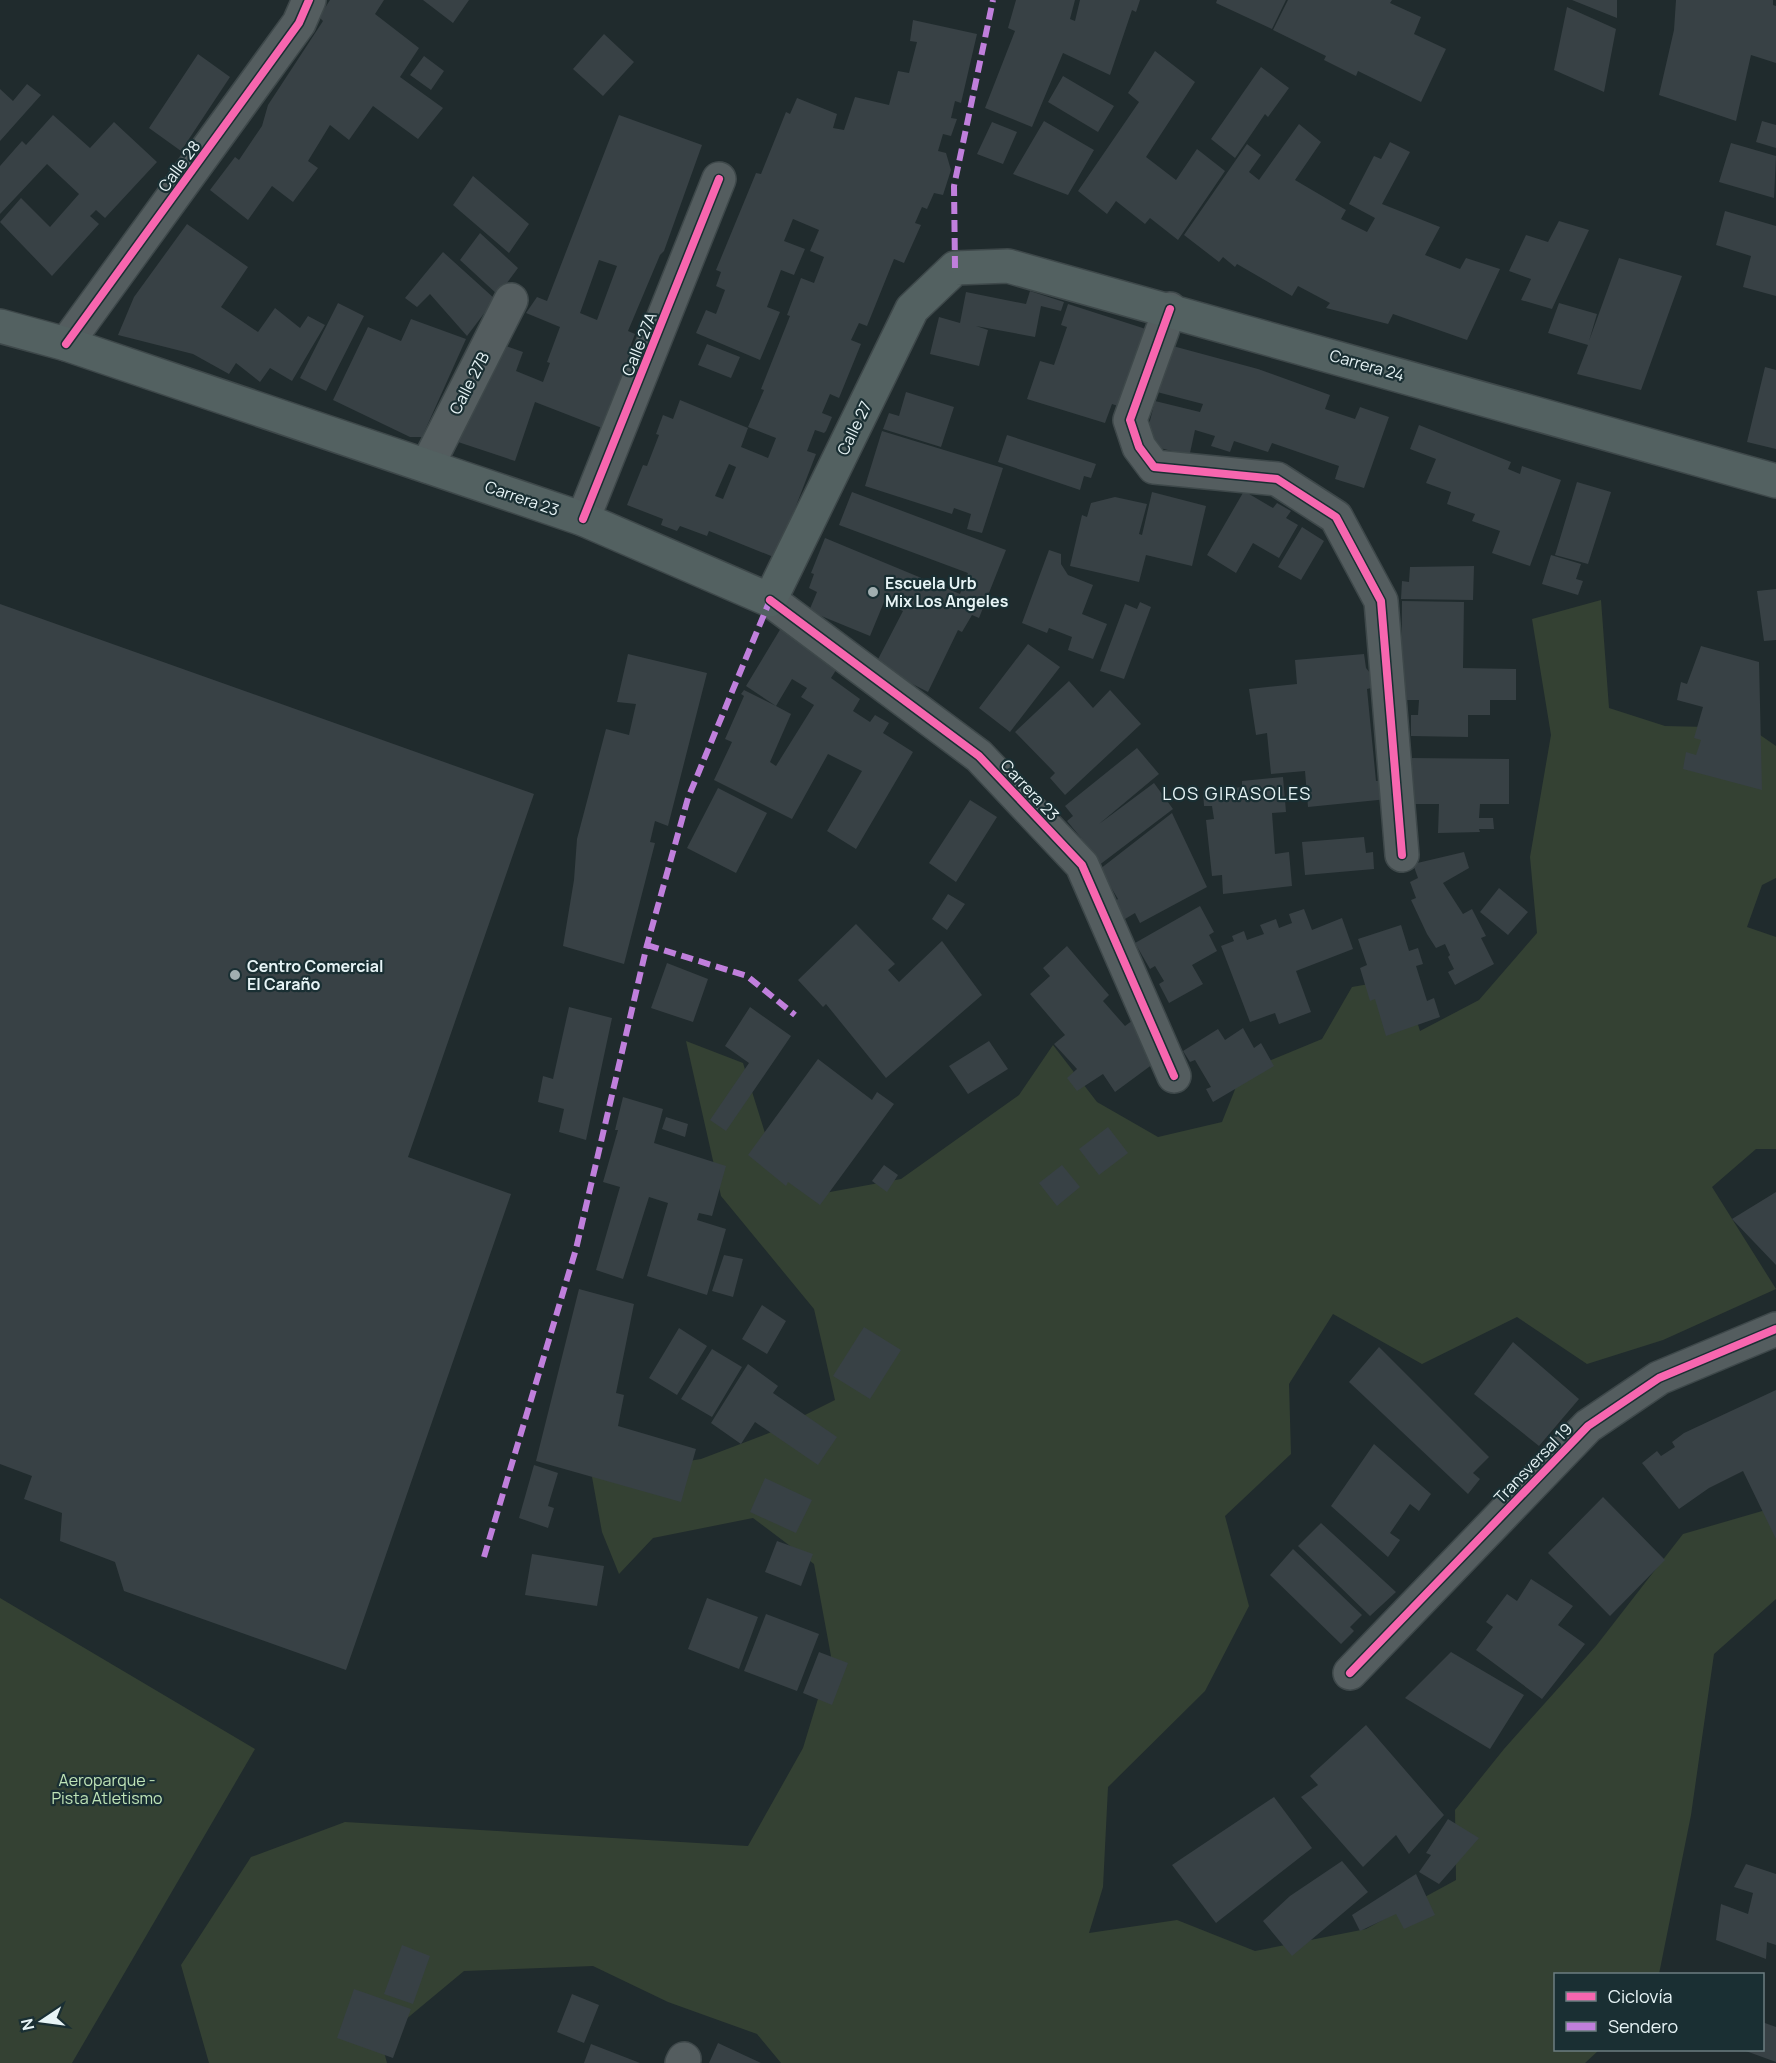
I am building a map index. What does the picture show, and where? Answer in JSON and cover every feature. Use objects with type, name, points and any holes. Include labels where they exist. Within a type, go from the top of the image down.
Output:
[{"type":"main road","name":"Carrera 24","points":[[955,268],[1008,266],[1170,309],[1776,481]]},
{"type":"main road","name":"Calle 27","points":[[770,600],[912,309],[955,268]]},
{"type":"main road","name":"Carrera 23","points":[[0,326],[66,344],[584,519],[770,600]]},
{"type":"street","name":"Calle 28","points":[[66,344],[299,23],[309,0]]},
{"type":"street","name":"Calle 27A","points":[[584,519],[719,179]]},
{"type":"street","name":"Calle 27B","points":[[427,466],[511,300]]},
{"type":"street","points":[[1170,309],[1130,420],[1139,447],[1154,467],[1277,479],[1336,518],[1381,601],[1402,855]]},
{"type":"street","name":"Carrera 23","points":[[770,600],[979,756],[1082,866],[1174,1076]]},
{"type":"street","name":"Transversal 19","points":[[1350,1673],[1588,1426],[1659,1378],[1776,1329]]},
{"type":"green space","points":[[1601,600],[1609,708],[1665,726],[1750,728],[1776,746],[1776,878],[1762,885],[1747,927],[1776,937],[1776,1149],[1756,1149],[1712,1187],[1776,1289],[1663,1340],[1587,1364],[1517,1317],[1422,1364],[1333,1314],[1289,1384],[1291,1454],[1225,1516],[1249,1606],[1205,1691],[1108,1787],[1103,1887],[1089,1933],[1177,1920],[1255,1951],[1366,1929],[1456,1880],[1455,1810],[1504,1749],[1596,1646],[1683,1534],[1776,1507],[1776,1599],[1714,1654],[1691,1815],[1659,1973],[1554,1973],[1554,2051],[1598,2051],[1585,2063],[781,2063],[757,2034],[668,2002],[593,1966],[464,1971],[381,2040],[387,2063],[209,2063],[181,1965],[251,1857],[345,1822],[748,1846],[803,1748],[831,1656],[814,1564],[753,1518],[653,1538],[619,1574],[602,1532],[592,1477],[701,1459],[769,1433],[835,1400],[814,1309],[721,1196],[686,1041],[743,1063],[771,1152],[819,1194],[901,1179],[1019,1095],[1053,1045],[1097,1102],[1158,1137],[1222,1122],[1242,1072],[1322,1039],[1352,987],[1403,978],[1420,1031],[1479,1000],[1537,933],[1530,857],[1551,735],[1532,619]]},
{"type":"green space","name":"Aeroparque - Pista Atletismo","points":[[0,1598],[255,1749],[72,2063],[0,2063]]},
{"type":"building","points":[[330,0],[384,0],[375,14],[419,48],[400,77],[443,108],[418,139],[373,106],[349,140],[330,125],[308,161],[318,168],[293,202],[272,186],[248,220],[210,190],[235,157],[239,160],[262,126],[268,105],[323,21],[319,17]]},
{"type":"building","points":[[423,0],[469,0],[453,23]]},
{"type":"building","points":[[1016,0],[1075,0],[1070,19],[1075,21],[1080,0],[1140,0],[1136,12],[1132,10],[1110,75],[1063,53],[1032,127],[985,108],[1015,31],[1008,28]]},
{"type":"building","points":[[1217,0],[1286,0],[1272,29],[1216,3]]},
{"type":"building","points":[[1288,0],[1392,0],[1390,3],[1421,17],[1414,34],[1446,49],[1421,102],[1358,71],[1356,76],[1324,60],[1326,56],[1273,30]]},
{"type":"building","points":[[1572,0],[1617,0],[1617,18]]},
{"type":"building","points":[[1676,0],[1773,0],[1773,5],[1776,6],[1776,63],[1751,55],[1736,121],[1659,95],[1674,30]]},
{"type":"building","points":[[1567,7],[1616,29],[1604,92],[1554,70]]},
{"type":"building","points":[[913,20],[977,34],[961,103],[955,101],[951,118],[957,119],[951,136],[943,134],[938,151],[946,153],[951,170],[943,195],[934,193],[927,209],[922,207],[915,223],[921,225],[904,263],[894,259],[867,326],[859,323],[851,340],[861,344],[839,398],[830,394],[822,413],[832,417],[826,431],[824,433],[815,430],[807,451],[816,454],[776,558],[709,531],[707,536],[680,526],[677,531],[661,525],[663,519],[627,505],[643,465],[647,466],[659,435],[656,434],[663,415],[673,419],[680,400],[748,428],[741,447],[768,458],[776,438],[748,427],[764,390],[761,389],[790,316],[787,315],[801,278],[814,283],[824,257],[810,251],[819,230],[793,219],[784,241],[805,249],[794,275],[781,270],[767,307],[780,312],[760,360],[696,333],[706,310],[716,314],[725,290],[716,286],[721,272],[716,270],[756,173],[761,174],[786,112],[790,114],[797,98],[837,114],[833,128],[844,130],[855,97],[889,105],[898,71],[909,73],[917,42],[910,41]],"holes":[[[729,464],[736,467],[723,499],[715,496]]]},
{"type":"building","points":[[604,34],[634,62],[603,96],[573,69]]},
{"type":"building","points":[[1155,51],[1195,82],[1146,157],[1176,180],[1197,149],[1225,171],[1178,240],[1150,218],[1145,224],[1116,201],[1107,214],[1078,191],[1139,102],[1128,93]]},
{"type":"building","points":[[198,54],[230,77],[181,151],[149,128]]},
{"type":"building","points":[[424,56],[444,71],[431,90],[410,75]]},
{"type":"building","points":[[1261,67],[1289,88],[1268,117],[1265,114],[1235,158],[1211,139]]},
{"type":"building","points":[[1063,76],[1114,106],[1098,132],[1048,102]]},
{"type":"building","points":[[27,84],[41,95],[0,141],[0,89],[13,101]]},
{"type":"building","points":[[53,115],[90,148],[114,122],[157,162],[105,218],[96,210],[90,216],[99,224],[52,276],[0,222],[21,198],[50,227],[79,194],[47,164],[0,214],[0,166],[22,141],[26,145]]},
{"type":"building","points":[[619,115],[702,145],[664,251],[660,255],[628,331],[635,334],[630,347],[632,348],[602,428],[535,402],[515,461],[452,440],[503,345],[523,352],[516,371],[543,382],[550,363],[547,362],[560,327],[526,313],[537,297],[547,301]],"holes":[[[599,260],[617,266],[597,320],[580,313]]]},
{"type":"building","points":[[1044,121],[1094,150],[1068,195],[1013,174]]},
{"type":"building","points":[[1762,121],[1776,125],[1776,148],[1756,142]]},
{"type":"building","points":[[992,122],[1017,132],[1003,164],[977,154]]},
{"type":"building","points":[[1299,124],[1321,142],[1295,180],[1346,210],[1341,219],[1367,232],[1375,218],[1349,204],[1374,156],[1381,159],[1390,142],[1410,152],[1382,204],[1440,227],[1425,255],[1460,269],[1466,258],[1500,269],[1467,340],[1393,314],[1388,324],[1326,308],[1330,303],[1298,286],[1292,296],[1237,264],[1235,267],[1223,257],[1219,262],[1184,235],[1247,144],[1261,155],[1249,172],[1259,180]]},
{"type":"building","points":[[1731,143],[1776,156],[1774,198],[1719,182]]},
{"type":"building","points":[[473,176],[529,224],[509,253],[453,205]]},
{"type":"building","points":[[1725,211],[1776,226],[1776,296],[1743,287],[1751,256],[1716,245]]},
{"type":"building","points":[[1559,221],[1589,230],[1552,309],[1521,300],[1531,279],[1509,271],[1526,235],[1548,242]]},
{"type":"building","points":[[187,224],[248,267],[221,307],[258,332],[275,308],[300,328],[308,316],[325,325],[292,381],[270,368],[260,382],[236,363],[229,374],[193,354],[118,335],[134,297]]},
{"type":"building","points":[[480,233],[518,268],[498,295],[460,260]]},
{"type":"building","points":[[443,252],[495,299],[467,336],[430,294],[417,307],[405,298]]},
{"type":"building","points":[[1619,258],[1682,276],[1641,390],[1577,374],[1588,345],[1548,333],[1559,303],[1597,314],[1589,341]]},
{"type":"building","points":[[1030,291],[1064,302],[1061,311],[1041,306],[1035,337],[976,326],[988,330],[979,366],[930,354],[939,317],[960,323],[966,292],[1026,304]]},
{"type":"building","points":[[338,303],[364,316],[326,391],[300,378]]},
{"type":"building","points":[[1068,304],[1152,331],[1121,407],[1112,404],[1105,423],[1027,399],[1040,361],[1054,365],[1067,327],[1061,325]]},
{"type":"building","points":[[411,319],[466,339],[422,437],[410,437],[333,400],[368,327],[401,341]]},
{"type":"building","points":[[707,344],[740,357],[731,378],[698,365]]},
{"type":"building","points":[[1169,345],[1258,369],[1330,395],[1325,409],[1355,419],[1360,407],[1389,417],[1364,488],[1335,479],[1339,466],[1272,443],[1268,452],[1234,441],[1230,452],[1211,446],[1215,436],[1195,430],[1188,462],[1170,458],[1172,451],[1144,444],[1155,401],[1200,412],[1203,404],[1157,392]]},
{"type":"building","points":[[1765,367],[1776,370],[1776,449],[1747,442]]},
{"type":"building","points":[[906,392],[954,407],[941,447],[883,429],[889,413],[899,416]]},
{"type":"building","points":[[1419,425],[1511,462],[1508,469],[1520,474],[1522,466],[1561,480],[1530,566],[1492,553],[1500,531],[1472,521],[1475,514],[1447,504],[1451,492],[1426,483],[1436,459],[1410,449]]},
{"type":"building","points":[[882,431],[1003,468],[982,533],[967,529],[971,514],[954,508],[952,514],[865,486]]},
{"type":"building","points":[[1007,435],[1096,464],[1091,478],[1084,476],[1080,490],[998,462]]},
{"type":"building","points":[[1577,482],[1611,492],[1588,564],[1555,555]]},
{"type":"building","points":[[1244,491],[1273,508],[1277,503],[1291,511],[1286,518],[1298,525],[1279,558],[1253,543],[1236,573],[1207,555]]},
{"type":"building","points":[[852,492],[1006,550],[979,618],[972,615],[962,632],[958,630],[928,692],[875,665],[903,611],[884,602],[870,636],[809,611],[817,592],[809,588],[814,574],[811,573],[825,538],[960,594],[968,573],[839,525]]},
{"type":"building","points":[[1152,492],[1206,506],[1192,566],[1146,555],[1139,582],[1070,566],[1082,515],[1087,517],[1091,503],[1115,497],[1147,504],[1139,534],[1142,535]]},
{"type":"building","points":[[1302,527],[1324,541],[1301,580],[1278,567]]},
{"type":"building","points":[[1049,550],[1061,554],[1061,564],[1068,575],[1093,585],[1082,614],[1107,624],[1093,659],[1068,650],[1072,637],[1049,628],[1047,633],[1022,623]]},
{"type":"building","points":[[1551,555],[1581,564],[1576,579],[1583,581],[1578,595],[1542,584]]},
{"type":"building","points":[[1474,566],[1473,600],[1401,599],[1402,581],[1409,582],[1410,567]]},
{"type":"building","points":[[1776,589],[1776,640],[1764,641],[1757,591]]},
{"type":"building","points":[[1402,601],[1464,602],[1463,668],[1516,669],[1516,700],[1490,700],[1490,715],[1468,715],[1468,737],[1411,736],[1411,715],[1418,715],[1419,700],[1401,700]]},
{"type":"building","points":[[1140,602],[1151,607],[1124,679],[1100,671],[1125,604],[1137,609]]},
{"type":"building","name":"Centro Comercial El Caraño","points":[[0,604],[534,794],[408,1157],[511,1194],[346,1670],[124,1591],[115,1562],[60,1541],[62,1513],[24,1499],[32,1476],[0,1464]]},
{"type":"building","points":[[781,628],[838,667],[831,678],[860,699],[853,711],[870,722],[875,715],[889,723],[883,733],[913,752],[856,849],[827,831],[862,771],[828,754],[792,819],[714,780],[732,742],[725,739],[744,696],[741,694],[744,690],[776,706],[746,686]],"holes":[[[792,679],[807,688],[801,697],[814,705],[776,766],[770,762],[791,714],[776,706]]]},
{"type":"building","points":[[1028,644],[1060,667],[1010,732],[979,708]]},
{"type":"building","points":[[1701,646],[1759,662],[1762,790],[1683,769],[1686,752],[1696,755],[1701,740],[1694,738],[1703,707],[1677,700],[1681,682],[1687,684]]},
{"type":"building","points":[[628,654],[707,673],[668,826],[655,821],[650,842],[655,843],[624,964],[563,946],[574,880],[577,839],[606,729],[629,735],[636,704],[617,702]]},
{"type":"building","points":[[1364,654],[1366,668],[1370,673],[1371,688],[1367,689],[1376,781],[1386,780],[1388,799],[1308,807],[1305,771],[1271,774],[1267,733],[1256,735],[1249,689],[1297,684],[1295,660]]},
{"type":"building","points":[[1069,681],[1093,708],[1110,690],[1141,724],[1065,795],[1050,778],[1055,773],[1015,732]]},
{"type":"building","points":[[1137,748],[1159,774],[1099,824],[1154,783],[1173,809],[1098,866],[1078,841],[1081,838],[1067,821],[1073,816],[1065,806]]},
{"type":"building","points":[[1410,758],[1509,759],[1509,804],[1480,804],[1479,818],[1493,818],[1494,829],[1479,829],[1480,832],[1438,833],[1439,804],[1410,804]]},
{"type":"building","points":[[1283,777],[1286,812],[1272,813],[1275,854],[1289,852],[1292,886],[1223,894],[1222,875],[1212,876],[1206,820],[1214,819],[1212,806],[1204,806],[1203,791],[1242,787],[1242,781]]},
{"type":"building","points":[[718,788],[767,813],[736,873],[687,848]]},
{"type":"building","points":[[970,800],[997,817],[956,882],[929,863]]},
{"type":"building","points":[[1172,813],[1207,887],[1140,923],[1135,913],[1125,919],[1115,901],[1118,899],[1100,869]]},
{"type":"building","points":[[1364,837],[1366,853],[1373,852],[1374,869],[1305,875],[1302,842]]},
{"type":"building","points":[[1464,852],[1469,868],[1443,883],[1463,914],[1472,909],[1486,936],[1481,938],[1494,964],[1455,985],[1448,972],[1454,969],[1448,957],[1450,955],[1445,944],[1436,948],[1427,934],[1411,900],[1416,898],[1410,882],[1418,878],[1413,864]]},
{"type":"building","points":[[1499,888],[1528,912],[1508,935],[1480,912]]},
{"type":"building","points":[[948,894],[965,904],[947,930],[932,919]]},
{"type":"building","points":[[1200,906],[1214,932],[1209,935],[1217,951],[1192,965],[1203,984],[1169,1003],[1159,984],[1164,981],[1155,966],[1150,969],[1135,943]]},
{"type":"building","points":[[1304,909],[1312,930],[1342,918],[1353,949],[1296,971],[1311,1012],[1279,1024],[1275,1013],[1250,1022],[1221,946],[1234,941],[1232,936],[1244,931],[1247,940],[1264,934],[1260,925],[1276,919],[1279,928],[1292,923],[1289,914]]},
{"type":"building","points":[[856,924],[895,964],[888,970],[899,982],[942,941],[982,995],[886,1078],[826,1004],[823,1007],[798,980]]},
{"type":"building","points":[[1401,925],[1409,951],[1418,948],[1423,964],[1416,966],[1427,1001],[1434,998],[1440,1017],[1386,1036],[1375,999],[1370,1001],[1360,968],[1367,965],[1358,939]]},
{"type":"building","points":[[1067,946],[1109,995],[1103,1001],[1125,1026],[1133,1020],[1153,1064],[1115,1092],[1103,1074],[1077,1091],[1067,1078],[1077,1069],[1054,1044],[1065,1035],[1030,994],[1050,976],[1043,968]]},
{"type":"building","points":[[667,963],[708,979],[693,1022],[651,1008]]},
{"type":"building","points":[[569,1007],[612,1018],[586,1140],[559,1132],[564,1109],[538,1102],[543,1076],[553,1079]]},
{"type":"building","points":[[750,1007],[791,1036],[726,1131],[710,1120],[749,1063],[725,1046]]},
{"type":"building","points":[[1243,1028],[1254,1048],[1261,1043],[1274,1066],[1213,1102],[1206,1089],[1211,1087],[1195,1060],[1190,1062],[1183,1051],[1218,1029],[1225,1040]]},
{"type":"building","points":[[989,1041],[1008,1069],[968,1094],[949,1066]]},
{"type":"building","points":[[818,1059],[872,1100],[877,1092],[894,1104],[820,1205],[788,1182],[786,1186],[748,1155]]},
{"type":"building","points":[[623,1097],[663,1109],[654,1143],[726,1166],[712,1216],[699,1213],[697,1220],[726,1229],[707,1295],[647,1276],[668,1203],[649,1197],[623,1279],[596,1270],[620,1187],[603,1182],[618,1130],[615,1130]]},
{"type":"building","points":[[666,1117],[688,1124],[685,1137],[662,1129]]},
{"type":"building","points":[[1108,1127],[1128,1153],[1099,1175],[1079,1149]]},
{"type":"building","points":[[884,1165],[898,1175],[887,1192],[872,1181]]},
{"type":"building","points":[[1062,1165],[1080,1187],[1057,1206],[1039,1183]]},
{"type":"building","points":[[1776,1192],[1776,1265],[1732,1219]]},
{"type":"building","points":[[724,1255],[743,1259],[733,1297],[712,1291]]},
{"type":"building","points":[[579,1289],[634,1304],[616,1393],[624,1395],[618,1426],[696,1449],[681,1502],[536,1461]]},
{"type":"building","points":[[762,1305],[786,1321],[767,1354],[742,1339]]},
{"type":"building","points":[[864,1327],[901,1350],[870,1399],[833,1376]]},
{"type":"building","points":[[679,1328],[707,1346],[677,1395],[649,1378]]},
{"type":"building","points":[[1513,1342],[1579,1399],[1539,1446],[1474,1394]]},
{"type":"building","points":[[1379,1347],[1489,1457],[1473,1473],[1480,1479],[1468,1494],[1349,1382]]},
{"type":"building","points":[[712,1349],[742,1367],[712,1417],[681,1399]]},
{"type":"building","points":[[748,1364],[778,1386],[773,1393],[837,1437],[818,1465],[755,1422],[741,1444],[711,1423]]},
{"type":"building","points":[[1776,1390],[1776,1539],[1743,1471],[1709,1488],[1679,1509],[1642,1463],[1657,1451],[1661,1456],[1675,1447],[1672,1442],[1684,1433]]},
{"type":"building","points":[[1374,1444],[1431,1494],[1419,1511],[1410,1504],[1390,1533],[1400,1540],[1388,1557],[1331,1506]]},
{"type":"building","points":[[534,1465],[558,1473],[548,1506],[554,1508],[548,1528],[519,1518]]},
{"type":"building","points":[[765,1478],[812,1500],[796,1533],[750,1512]]},
{"type":"building","points":[[1603,1497],[1665,1560],[1610,1616],[1548,1553]]},
{"type":"building","points":[[1321,1523],[1396,1592],[1370,1616],[1298,1546]]},
{"type":"building","points":[[777,1541],[813,1554],[801,1586],[765,1572]]},
{"type":"building","points":[[1293,1549],[1362,1615],[1350,1627],[1354,1631],[1341,1644],[1270,1575]]},
{"type":"building","points":[[532,1554],[604,1566],[597,1606],[525,1595]]},
{"type":"building","points":[[1531,1579],[1573,1606],[1558,1625],[1585,1644],[1542,1699],[1476,1650],[1493,1627],[1486,1622],[1507,1594],[1517,1601]]},
{"type":"building","points":[[707,1598],[758,1617],[739,1669],[688,1649]]},
{"type":"building","points":[[766,1614],[819,1634],[797,1691],[744,1671]]},
{"type":"building","points":[[819,1652],[848,1663],[832,1705],[803,1693]]},
{"type":"building","points":[[1451,1652],[1524,1695],[1490,1749],[1405,1698]]},
{"type":"building","points":[[1366,1725],[1444,1815],[1409,1854],[1396,1835],[1363,1867],[1301,1797],[1318,1785],[1310,1776]]},
{"type":"building","points":[[1274,1797],[1312,1848],[1216,1923],[1172,1865]]},
{"type":"building","points":[[1448,1819],[1479,1838],[1439,1884],[1419,1872],[1431,1855],[1426,1853]]},
{"type":"building","points":[[1342,1861],[1368,1892],[1292,1956],[1263,1921],[1290,1896]]},
{"type":"building","points":[[1746,1864],[1776,1874],[1776,1945],[1767,1942],[1766,1959],[1716,1940],[1721,1904],[1748,1914],[1753,1893],[1734,1887]]},
{"type":"building","points":[[1416,1874],[1435,1915],[1404,1929],[1396,1914],[1360,1931],[1352,1915]]},
{"type":"building","points":[[402,1945],[430,1956],[413,2004],[384,1994]]},
{"type":"building","points":[[354,1989],[411,2009],[393,2058],[337,2038]]},
{"type":"building","points":[[572,1994],[599,2005],[584,2043],[557,2032]]},
{"type":"building","points":[[1764,2023],[1776,2027],[1776,2062],[1746,2051],[1764,2051]]},
{"type":"building","points":[[718,2043],[761,2063],[709,2063]]},
{"type":"building","points":[[591,2044],[640,2063],[584,2063]]},
{"type":"marked path","points":[[955,268],[954,186],[993,0]]},
{"type":"marked path","points":[[484,1557],[576,1249],[647,945],[688,798],[770,600]]},
{"type":"marked path","points":[[647,945],[747,976],[795,1015]]},
{"type":"cycle path","points":[[66,344],[299,23],[309,0]]},
{"type":"cycle path","points":[[583,519],[719,179]]},
{"type":"cycle path","points":[[1170,309],[1130,420],[1139,447],[1154,467],[1277,479],[1336,517],[1381,601],[1402,855]]},
{"type":"cycle path","points":[[770,600],[979,756],[1082,865],[1174,1076]]},
{"type":"cycle path","points":[[1350,1673],[1588,1426],[1659,1378],[1776,1329]]},
{"type":"place","name":"Escuela Urb Mix Los Angeles","points":[[873,592]]},
{"type":"place","name":"Centro Comercial El Caraño","points":[[235,975]]},
{"type":"district","name":"LOS GIRASOLES","points":[[1237,794]]}]
